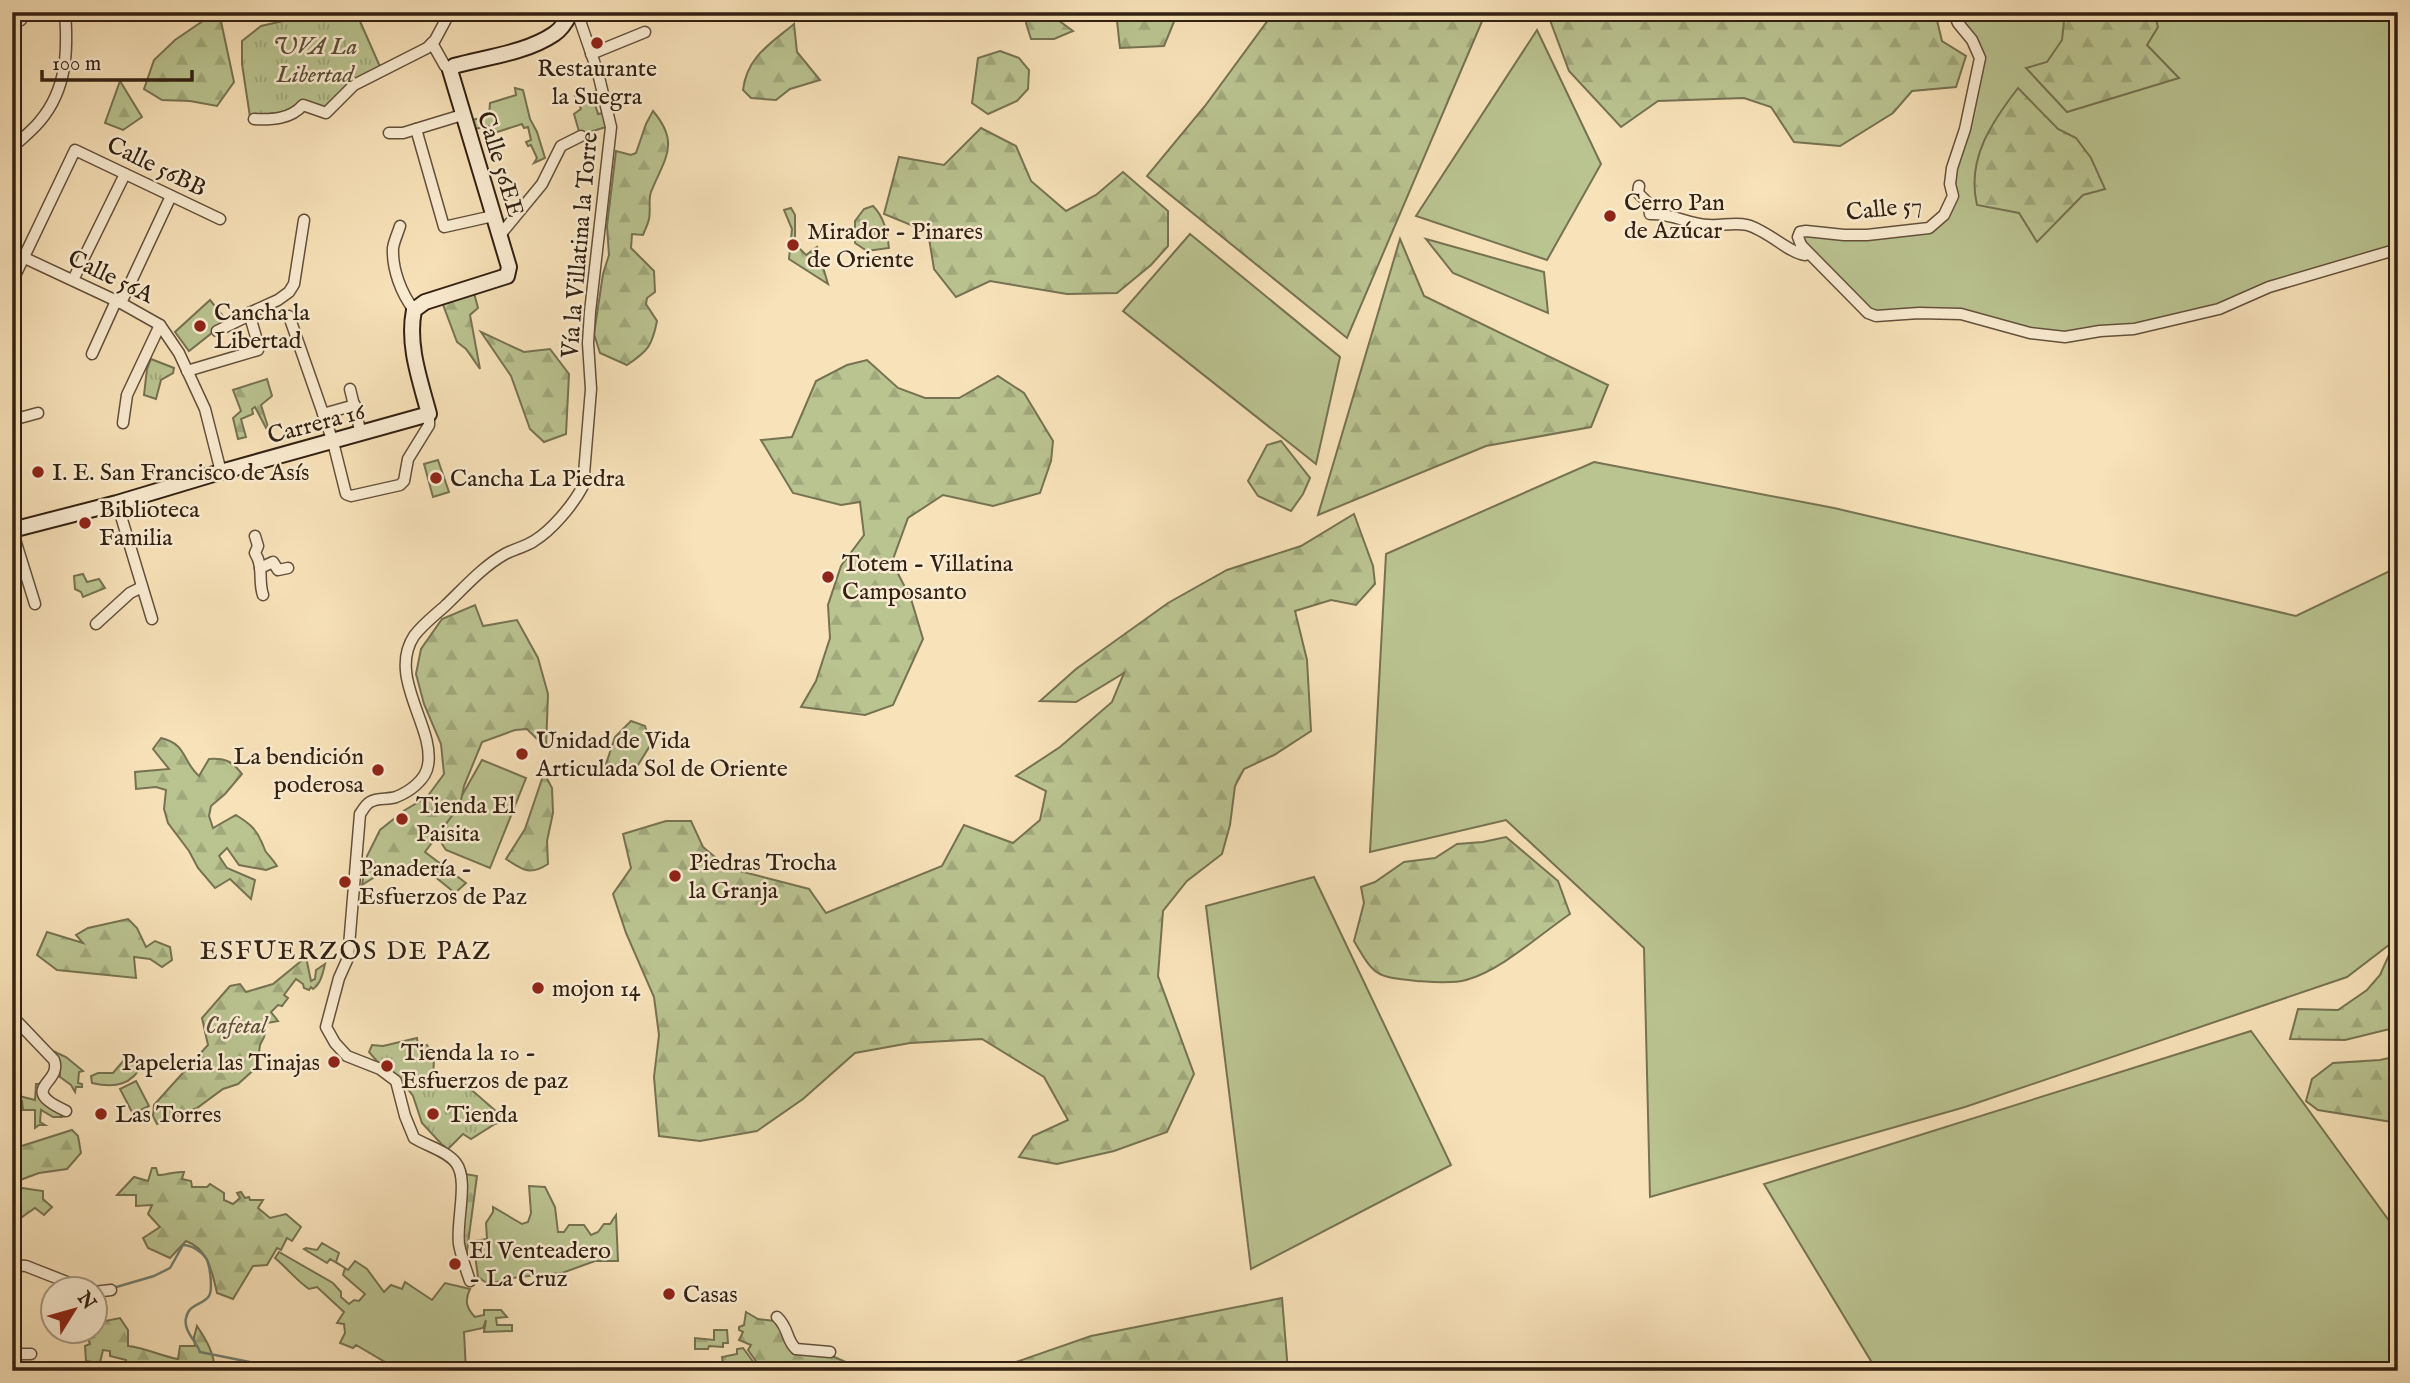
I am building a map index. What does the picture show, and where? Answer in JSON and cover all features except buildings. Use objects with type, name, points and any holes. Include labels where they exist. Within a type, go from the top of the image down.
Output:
[{"type":"street","points":[[12,148],[41,120],[61,82],[68,49],[65,12]]},
{"type":"street","points":[[254,119],[284,118],[303,104],[326,113],[354,85],[427,48],[450,12]]},
{"type":"street","points":[[432,43],[445,66],[452,68],[527,46],[555,34],[571,12]]},
{"type":"street","name":"Vía la Villatina la Torre","points":[[470,1281],[459,1245],[462,1174],[457,1164],[449,1156],[414,1138],[396,1081],[380,1069],[347,1056],[326,1027],[339,978],[348,958],[360,814],[373,800],[394,798],[409,791],[423,778],[428,765],[428,747],[407,675],[407,659],[413,638],[485,567],[506,553],[533,541],[547,530],[578,496],[583,486],[591,389],[588,343],[590,314],[611,127],[577,12]]},
{"type":"street","name":"Calle 57","points":[[1801,245],[1798,237],[1800,232],[1806,230],[1844,235],[1905,231],[1929,228],[1944,215],[1953,195],[1950,184],[1952,168],[1965,130],[1980,58],[1972,40],[1953,12]]},
{"type":"street","points":[[591,54],[645,32]]},
{"type":"street","name":"Calle 56EE","points":[[414,310],[425,302],[507,276],[509,267],[462,115],[452,68]]},
{"type":"street","points":[[388,133],[403,134],[462,115]]},
{"type":"street","points":[[416,129],[444,227],[493,216]]},
{"type":"street","points":[[500,235],[542,184],[561,146],[581,136]]},
{"type":"street","name":"Calle 56BB","points":[[25,257],[75,150],[220,219]]},
{"type":"street","points":[[73,280],[125,174]]},
{"type":"street","points":[[1639,186],[1639,193],[1648,203],[1650,214],[1675,216],[1711,226],[1724,223],[1746,225],[1769,234],[1798,254],[1805,255],[1801,245]]},
{"type":"street","points":[[92,354],[171,196]]},
{"type":"street","points":[[217,331],[289,292],[294,284],[304,220]]},
{"type":"street","points":[[289,316],[333,442],[346,494],[351,496],[400,485],[404,481],[408,459],[429,425],[429,414],[415,360],[411,329],[414,310],[405,299],[394,261],[393,246],[400,226]]},
{"type":"street","points":[[1801,245],[1868,313],[1876,316],[1961,314],[2030,333],[2065,337],[2134,329],[2219,309],[2269,287],[2398,249]]},
{"type":"street","name":"Calle 56A","points":[[12,252],[160,325],[187,371],[205,410],[221,472]]},
{"type":"street","points":[[12,282],[25,257]]},
{"type":"street","points":[[187,371],[258,347],[249,313]]},
{"type":"street","points":[[123,423],[123,406],[160,325]]},
{"type":"street","points":[[350,389],[361,434]]},
{"type":"street","points":[[323,414],[355,405]]},
{"type":"street","points":[[12,420],[38,413]]},
{"type":"street","name":"Carrera 16","points":[[12,530],[117,503],[429,414]]},
{"type":"street","points":[[117,503],[152,619]]},
{"type":"street","points":[[12,530],[35,604]]},
{"type":"street","points":[[255,536],[258,546],[255,553],[264,580],[272,581]]},
{"type":"street","points":[[263,595],[260,587],[261,572],[273,562],[278,570],[288,568]]},
{"type":"street","points":[[96,624],[130,593],[142,587]]},
{"type":"street","points":[[12,1016],[54,1060],[54,1076],[44,1085],[43,1094],[47,1101],[66,1111]]},
{"type":"street","points":[[12,1265],[26,1266],[45,1274]]},
{"type":"street","points":[[777,1317],[785,1325],[790,1341],[796,1349],[830,1352]]},
{"type":"street","points":[[12,1354],[31,1354]]},
{"type":"green space","points":[[219,12],[234,82],[217,106],[162,100],[144,89],[154,60],[175,40]]},
{"type":"green space","name":"UVA La Libertad","points":[[323,12],[356,12],[381,69],[329,109],[312,106],[250,117],[242,64],[242,41],[261,26]]},
{"type":"green space","points":[[1028,12],[1058,12],[1058,20],[1073,31],[1054,39],[1031,39],[1026,23]]},
{"type":"green space","points":[[1116,12],[1178,12],[1164,46],[1120,48]]},
{"type":"green space","points":[[1274,12],[1486,12],[1347,338],[1147,176],[1205,106]]},
{"type":"green space","points":[[1547,12],[1935,12],[1942,41],[1966,56],[1956,87],[1912,91],[1893,113],[1840,146],[1794,142],[1771,107],[1744,98],[1658,101],[1621,127],[1569,71]]},
{"type":"green space","points":[[1953,12],[2398,12],[2398,249],[2219,309],[2065,337],[1961,314],[1876,316],[1801,245],[1800,232],[1844,235],[1929,228],[1953,196],[1950,184],[1980,58]]},
{"type":"green space","points":[[2065,12],[2154,12],[2158,27],[2147,45],[2179,78],[2067,112],[2026,68],[2047,62],[2062,40]]},
{"type":"green space","points":[[794,24],[797,52],[820,80],[790,89],[776,100],[751,98],[743,90],[749,69],[768,45]]},
{"type":"green space","points":[[1537,30],[1601,164],[1547,260],[1416,216]]},
{"type":"green space","points":[[1000,51],[1019,58],[1029,70],[1028,89],[1017,101],[988,114],[972,103],[978,58]]},
{"type":"green space","points":[[120,81],[142,117],[123,130],[105,123]]},
{"type":"green space","points":[[515,88],[523,90],[530,119],[545,158],[534,163],[537,158],[531,145],[528,146],[526,142],[531,140],[528,127],[524,128],[522,124],[491,134],[488,126],[475,129],[472,120],[489,116],[490,103],[516,95]]},
{"type":"green space","points":[[2018,88],[2058,129],[2076,138],[2091,158],[2105,189],[2083,195],[2037,242],[2019,213],[1977,205],[1975,172],[1978,157],[1999,114]]},
{"type":"green space","points":[[597,91],[599,97],[594,101],[598,114],[603,113],[606,127],[580,135],[574,114],[581,109],[575,96]]},
{"type":"green space","points":[[653,111],[666,133],[667,152],[650,195],[647,225],[643,235],[632,234],[631,248],[654,271],[655,292],[647,298],[646,304],[657,321],[648,347],[627,365],[600,353],[594,334],[603,274],[609,255],[607,226],[616,151],[631,155],[636,153]]},
{"type":"green space","points":[[981,128],[1016,146],[1031,181],[1066,211],[1096,195],[1123,172],[1168,211],[1168,246],[1151,265],[1117,293],[1067,294],[990,281],[956,297],[934,269],[928,232],[884,214],[899,157],[944,165]]},
{"type":"green space","points":[[873,206],[884,225],[889,248],[867,251],[855,243],[855,221],[864,209]]},
{"type":"green space","name":"Mirador - Pinares de Oriente","points":[[791,208],[795,215],[795,244],[806,255],[817,247],[828,284],[789,259],[792,229],[784,210]]},
{"type":"green space","points":[[1190,234],[1340,357],[1316,464],[1123,311]]},
{"type":"green space","points":[[1400,239],[1424,296],[1608,385],[1591,427],[1486,446],[1318,515]]},
{"type":"green space","points":[[1426,239],[1544,272],[1548,313],[1453,273]]},
{"type":"green space","points":[[474,293],[478,308],[470,315],[480,369],[466,349],[457,342],[442,302]]},
{"type":"green space","name":"Cancha la Libertad","points":[[210,300],[227,321],[189,351],[175,332]]},
{"type":"green space","points":[[481,332],[524,352],[550,349],[569,374],[566,434],[544,442],[530,429],[511,376]]},
{"type":"green space","points":[[151,359],[174,368],[173,373],[161,380],[156,399],[144,395]]},
{"type":"green space","points":[[867,360],[898,388],[925,398],[959,398],[998,376],[1024,393],[1053,441],[1051,461],[1040,493],[993,506],[943,495],[908,518],[892,562],[911,599],[923,639],[893,705],[865,715],[801,707],[816,681],[830,638],[828,605],[841,566],[864,535],[860,502],[841,505],[793,493],[761,440],[792,437],[816,381],[847,365]]},
{"type":"green space","points":[[267,379],[272,396],[261,405],[268,427],[266,428],[255,407],[252,409],[253,414],[241,419],[246,437],[238,439],[233,418],[241,411],[233,390]]},
{"type":"green space","points":[[1281,441],[1310,478],[1291,511],[1258,496],[1248,481],[1267,445]]},
{"type":"green space","name":"Cancha La Piedra","points":[[438,460],[449,492],[433,497],[424,464]]},
{"type":"green space","points":[[1594,462],[1834,508],[2296,616],[2398,567],[2398,938],[2347,977],[1965,1107],[1650,1197],[1644,948],[1506,820],[1370,852],[1386,554]]},
{"type":"green space","points":[[1354,514],[1373,566],[1375,584],[1356,605],[1331,600],[1295,611],[1307,660],[1311,731],[1274,755],[1244,769],[1235,786],[1230,825],[1222,854],[1187,881],[1163,911],[1158,976],[1194,1074],[1167,1132],[1114,1151],[1057,1164],[1019,1157],[1033,1136],[1068,1120],[1044,1077],[982,1039],[910,1043],[855,1053],[803,1099],[757,1131],[700,1141],[659,1136],[654,1077],[659,1035],[654,997],[626,933],[613,894],[631,868],[623,834],[666,821],[691,821],[703,847],[728,868],[809,889],[826,913],[942,866],[964,825],[1013,843],[1040,820],[1046,791],[1016,776],[1060,747],[1112,702],[1124,673],[1076,702],[1040,701],[1076,669],[1168,603],[1227,570],[1301,546]]},
{"type":"green space","points":[[83,574],[87,582],[99,579],[105,588],[83,597],[81,592],[75,589],[74,576]]},
{"type":"green space","points":[[475,605],[483,626],[517,620],[538,658],[548,694],[546,748],[527,729],[515,730],[482,742],[464,786],[460,805],[425,852],[466,883],[455,893],[424,868],[414,873],[389,868],[362,885],[367,856],[380,830],[427,797],[444,774],[441,744],[424,704],[416,674],[421,649],[442,619]]},
{"type":"green space","points":[[631,721],[645,726],[651,744],[638,765],[627,768],[606,764],[615,737]]},
{"type":"green space","points":[[161,738],[176,744],[199,776],[209,759],[228,761],[242,774],[211,806],[209,816],[213,828],[236,815],[244,820],[257,832],[277,866],[266,870],[239,865],[227,848],[219,856],[227,868],[255,880],[251,899],[230,879],[215,888],[198,868],[168,823],[164,809],[166,790],[156,787],[136,789],[135,772],[169,769],[153,749]]},
{"type":"green space","points":[[482,760],[526,778],[490,868],[446,850],[438,838]]},
{"type":"green space","points":[[544,773],[552,788],[553,813],[547,841],[548,864],[531,871],[506,859],[525,829]]},
{"type":"green space","points":[[1506,837],[1558,881],[1570,914],[1507,960],[1466,980],[1403,980],[1385,976],[1372,968],[1354,941],[1364,903],[1361,887],[1375,882],[1404,862],[1435,858],[1457,844]]},
{"type":"green space","points":[[1314,877],[1451,1165],[1251,1269],[1206,906]]},
{"type":"green space","points":[[128,919],[137,928],[146,947],[155,941],[170,947],[172,960],[162,967],[150,959],[134,957],[136,978],[57,970],[37,955],[47,932],[83,943],[76,935],[88,928]]},
{"type":"green space","points":[[2398,935],[2398,1027],[2345,1040],[2290,1039],[2298,1009],[2338,1010],[2367,990],[2380,975]]},
{"type":"green space","name":"Cafetal","points":[[306,957],[311,981],[315,979],[316,970],[325,964],[320,981],[316,987],[309,990],[296,979],[284,995],[288,998],[282,1006],[278,1005],[271,1012],[278,1021],[267,1023],[257,1067],[238,1084],[223,1089],[197,1108],[157,1124],[153,1116],[154,1105],[208,1045],[202,1018],[230,986],[240,984],[246,992],[273,984]]},
{"type":"green space","points":[[2251,1031],[2398,1233],[2398,1371],[1877,1371],[1764,1184]]},
{"type":"green space","points":[[417,1038],[418,1046],[427,1045],[434,1057],[433,1081],[440,1083],[450,1079],[466,1085],[506,1120],[471,1139],[463,1134],[447,1150],[422,1123],[413,1096],[398,1076],[382,1067],[369,1052],[372,1045],[383,1046]]},
{"type":"green space","points":[[53,1051],[66,1057],[83,1071],[79,1072],[78,1083],[82,1084],[82,1087],[76,1087],[75,1092],[71,1085],[60,1077],[60,1065]]},
{"type":"green space","points":[[130,1053],[143,1063],[128,1081],[115,1085],[92,1083],[91,1076],[113,1073]]},
{"type":"green space","points":[[2398,1056],[2398,1123],[2318,1110],[2306,1101],[2312,1079],[2333,1063]]},
{"type":"green space","points":[[136,1081],[149,1106],[133,1114],[120,1089]]},
{"type":"green space","points":[[36,1084],[40,1084],[39,1095],[43,1103],[60,1112],[62,1117],[53,1117],[41,1110],[40,1122],[45,1125],[35,1128],[35,1110],[23,1110],[22,1101],[14,1102],[15,1095],[35,1100]]},
{"type":"green space","points":[[72,1130],[78,1136],[81,1153],[67,1169],[39,1173],[12,1183],[12,1149]]},
{"type":"green space","points":[[152,1168],[156,1168],[158,1175],[184,1172],[182,1179],[191,1181],[192,1187],[207,1187],[210,1184],[224,1193],[224,1200],[233,1204],[240,1198],[237,1193],[241,1192],[250,1200],[263,1200],[258,1208],[270,1218],[286,1214],[301,1227],[292,1241],[287,1238],[281,1250],[277,1248],[267,1265],[253,1266],[233,1299],[217,1293],[211,1269],[199,1249],[186,1241],[170,1258],[148,1248],[143,1238],[160,1227],[148,1214],[152,1205],[136,1206],[136,1195],[117,1195],[134,1177],[148,1181]]},
{"type":"green space","points":[[465,1174],[477,1176],[466,1258],[461,1223]]},
{"type":"green space","points":[[529,1186],[545,1187],[555,1207],[558,1232],[564,1232],[569,1225],[584,1225],[591,1235],[598,1232],[604,1224],[610,1224],[616,1215],[618,1261],[595,1261],[562,1273],[518,1277],[488,1284],[478,1277],[473,1241],[487,1239],[486,1223],[493,1207],[522,1224],[528,1222],[531,1213]]},
{"type":"green space","points":[[22,1188],[43,1191],[43,1199],[52,1207],[44,1215],[35,1208],[12,1224],[12,1190],[17,1192]]},
{"type":"green space","points":[[322,1243],[339,1253],[336,1262],[345,1268],[330,1259],[327,1263],[304,1249],[317,1250]]},
{"type":"green space","points":[[279,1252],[333,1283],[341,1292],[341,1297],[349,1304],[354,1300],[359,1301],[365,1294],[343,1275],[345,1268],[348,1270],[355,1261],[367,1269],[384,1292],[391,1285],[402,1289],[405,1282],[432,1300],[445,1283],[470,1289],[467,1304],[475,1317],[484,1315],[484,1310],[501,1310],[507,1317],[496,1318],[497,1325],[512,1325],[512,1331],[484,1332],[486,1320],[483,1328],[464,1332],[466,1371],[394,1371],[390,1365],[356,1345],[353,1348],[340,1343],[345,1333],[344,1324],[337,1323],[344,1312],[317,1287],[309,1289],[304,1286],[275,1258]]},
{"type":"green space","points":[[1282,1298],[1288,1371],[990,1371],[1091,1336]]},
{"type":"green space","points":[[746,1312],[758,1319],[775,1321],[793,1354],[830,1355],[866,1371],[763,1371],[748,1350],[751,1345],[739,1340],[743,1332],[739,1327],[744,1325]]},
{"type":"green space","points":[[120,1318],[128,1330],[128,1346],[178,1359],[180,1346],[195,1346],[197,1326],[209,1347],[215,1371],[176,1371],[165,1368],[164,1364],[151,1362],[148,1371],[137,1371],[137,1367],[126,1365],[126,1360],[110,1356],[110,1351],[103,1350],[100,1363],[86,1361],[85,1346],[108,1344],[108,1320]]},
{"type":"green space","points":[[714,1330],[727,1330],[728,1343],[723,1343],[723,1347],[695,1349],[695,1338],[714,1340]]},
{"type":"green space","points":[[743,1348],[760,1371],[719,1371],[724,1369],[722,1357],[737,1354],[737,1349]]},
{"type":"waterway","points":[[113,1288],[154,1276],[170,1268],[183,1245],[192,1247],[206,1258],[211,1288],[209,1296],[193,1307],[186,1318],[188,1331],[200,1352],[283,1371]]},
{"type":"waterway","points":[[340,1371],[347,1367],[363,1371]]},
{"type":"place","name":"Restaurante la Suegra","points":[[597,43]]},
{"type":"place","name":"Cerro Pan de Azúcar","points":[[1610,216]]},
{"type":"place","name":"Mirador - Pinares de Oriente","points":[[793,245]]},
{"type":"place","name":"Cancha la Libertad","points":[[200,326]]},
{"type":"place","name":"I. E. San Francisco de Asís","points":[[38,472]]},
{"type":"place","name":"Cancha La Piedra","points":[[436,478]]},
{"type":"place","name":"Biblioteca Familia","points":[[85,523]]},
{"type":"place","name":"Totem - Villatina Camposanto","points":[[828,577]]},
{"type":"place","name":"Unidad de Vida Articulada Sol de Oriente","points":[[522,754]]},
{"type":"place","name":"La bendición poderosa","points":[[378,770]]},
{"type":"place","name":"Tienda El Paisita","points":[[402,819]]},
{"type":"place","name":"Piedras Trocha la Granja","points":[[675,876]]},
{"type":"place","name":"Panadería - Esfuerzos de Paz","points":[[345,882]]},
{"type":"place","name":"mojon 14","points":[[538,988]]},
{"type":"place","name":"Papeleria las Tinajas","points":[[334,1062]]},
{"type":"place","name":"Tienda la 10 - Esfuerzos de paz","points":[[387,1066]]},
{"type":"place","name":"Las Torres","points":[[101,1114]]},
{"type":"place","name":"Tienda","points":[[433,1114]]},
{"type":"place","name":"El Venteadero - La Cruz","points":[[455,1264]]},
{"type":"place","name":"Casas","points":[[669,1294]]},
{"type":"district","name":"ESFUERZOS DE PAZ","points":[[346,950]]}]
